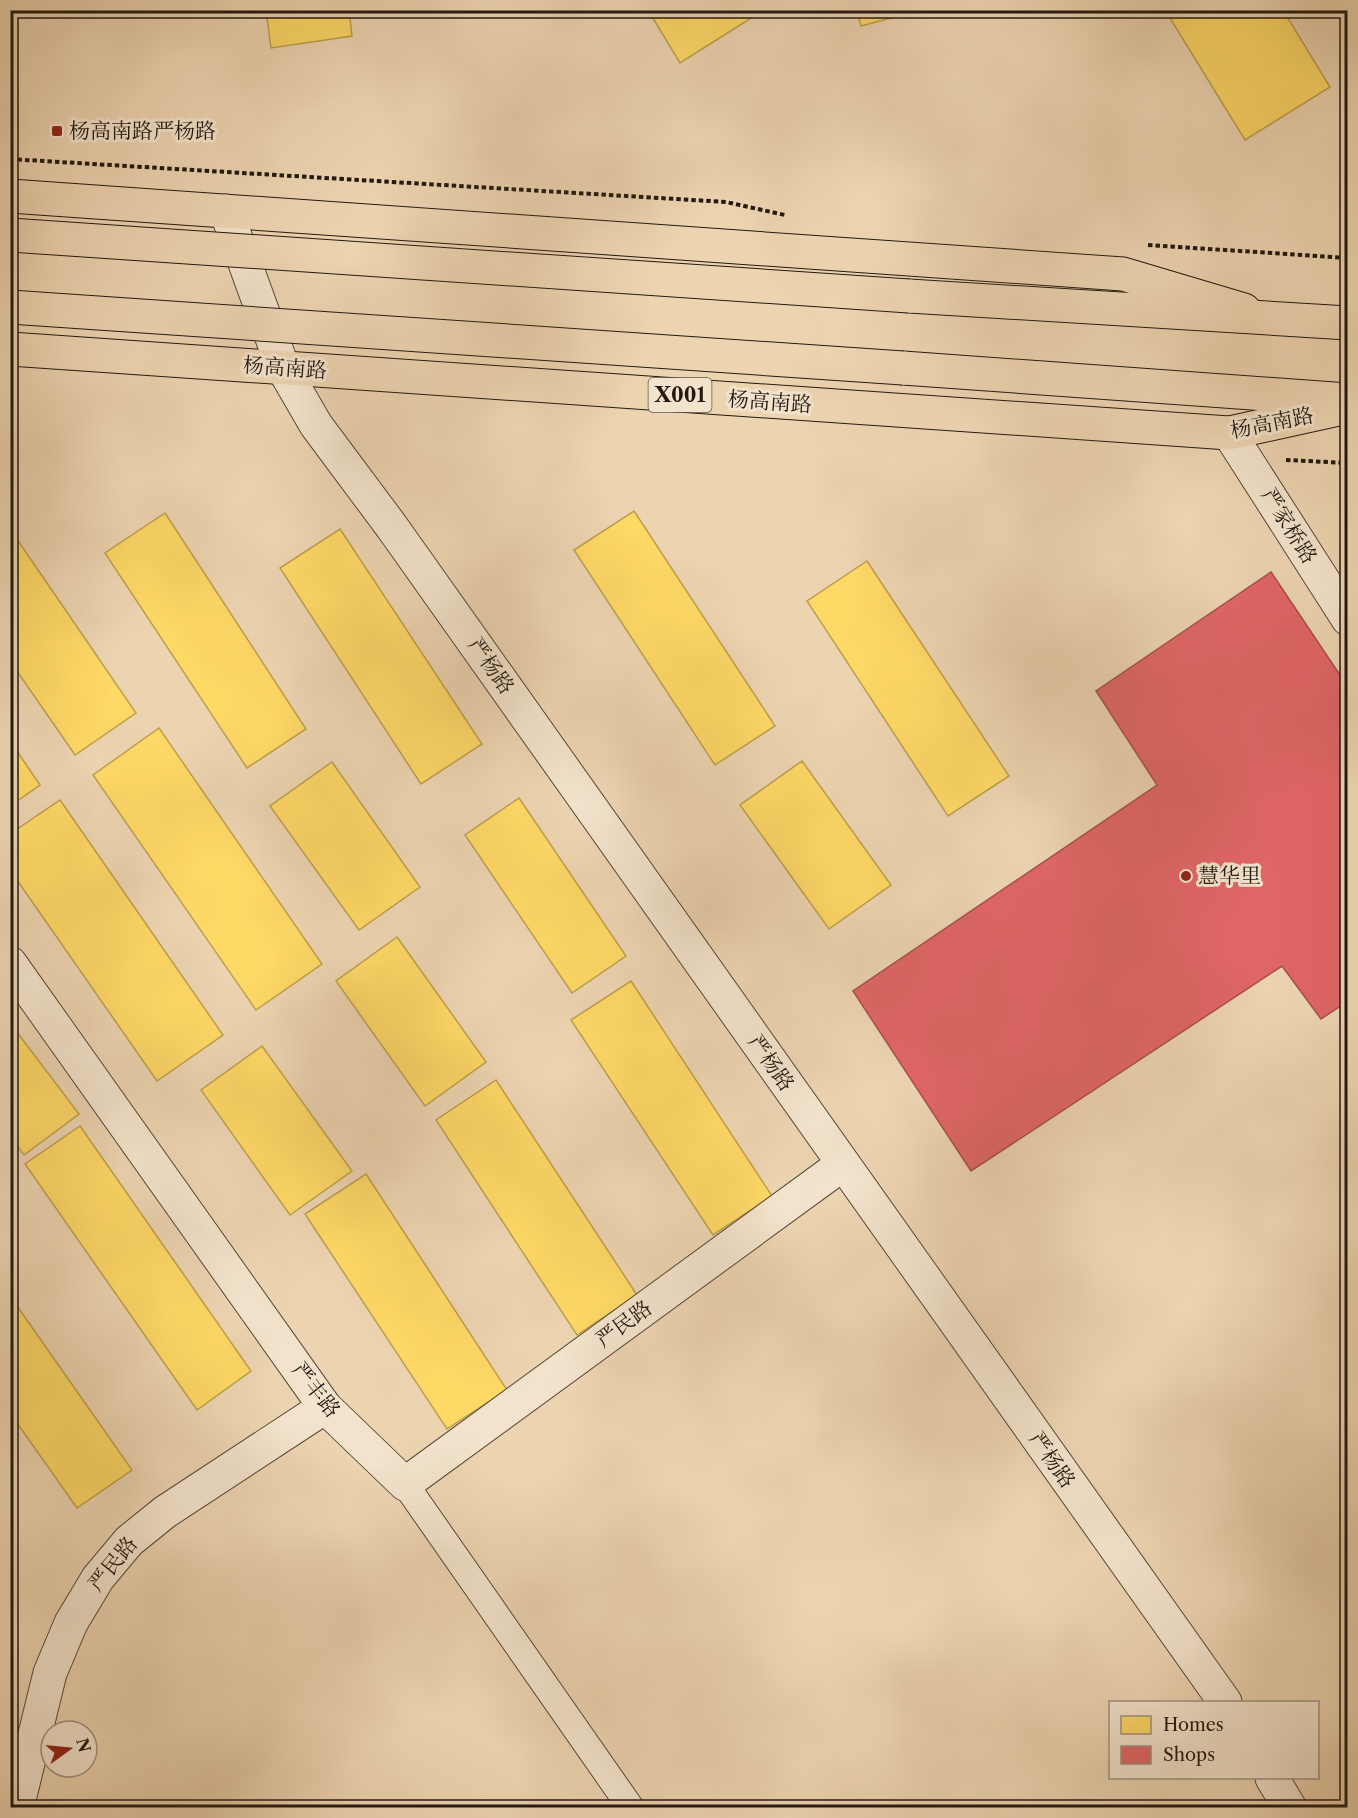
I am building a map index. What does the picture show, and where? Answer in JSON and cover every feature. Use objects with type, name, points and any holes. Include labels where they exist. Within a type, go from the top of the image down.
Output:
[{"type":"main road","points":[[10,196],[1124,274],[1271,318]]},
{"type":"main road","points":[[10,235],[909,296],[1347,323]]},
{"type":"main road","name":"杨高南路","points":[[10,307],[1347,400]]},
{"type":"main road","name":"杨高南路","points":[[10,349],[1228,433],[1347,407]]},
{"type":"street","name":"严杨路","points":[[226,211],[283,368],[316,425],[399,537],[1224,1701]]},
{"type":"street","name":"严家桥路","points":[[1228,433],[1347,619]]},
{"type":"street","name":"严丰路","points":[[10,963],[325,1407],[405,1484],[631,1808]]},
{"type":"street","name":"严民路","points":[[405,1484],[843,1164]]},
{"type":"street","name":"严民路","points":[[17,1808],[50,1672],[71,1623],[98,1578],[129,1541],[165,1512],[325,1407]]},
{"type":"street","points":[[1273,1779],[1290,1808]]},
{"type":"path","points":[[10,159],[726,202],[757,207],[796,218]]},
{"type":"path","points":[[1145,244],[1347,258]]},
{"type":"building: Homes","points":[[10,10],[43,10],[43,11],[10,20]]},
{"type":"building: Homes","points":[[266,10],[349,10],[352,36],[271,48]]},
{"type":"building: Homes","points":[[648,10],[764,10],[680,63]]},
{"type":"building: Homes","points":[[857,10],[921,10],[861,26]]},
{"type":"building: Homes","points":[[1165,10],[1283,10],[1330,87],[1245,140]]},
{"type":"building: Homes","points":[[634,511],[775,726],[715,765],[574,550]]},
{"type":"building: Homes","points":[[165,513],[306,729],[247,768],[105,553]]},
{"type":"building: Homes","points":[[10,529],[136,713],[75,755],[10,661]]},
{"type":"building: Homes","points":[[340,529],[482,744],[421,784],[280,568]]},
{"type":"building: Homes","points":[[867,561],[1009,776],[948,816],[807,601]]},
{"type":"building: Homes","points":[[159,728],[322,964],[256,1010],[93,775]]},
{"type":"building: Homes","points":[[10,741],[40,785],[10,806]]},
{"type":"building: Homes","points":[[802,761],[891,885],[829,929],[740,805]]},
{"type":"building: Homes","points":[[332,762],[420,887],[359,930],[270,806]]},
{"type":"building: Homes","points":[[519,798],[626,956],[572,993],[465,835]]},
{"type":"building: Homes","points":[[60,800],[223,1035],[157,1081],[10,870],[10,834]]},
{"type":"building: Homes","points":[[397,937],[486,1062],[425,1106],[336,981]]},
{"type":"building: Homes","points":[[631,981],[772,1196],[713,1235],[571,1020]]},
{"type":"building: Homes","points":[[10,1023],[79,1114],[24,1155],[10,1136]]},
{"type":"building: Homes","points":[[262,1046],[352,1171],[290,1215],[201,1090]]},
{"type":"building: Homes","points":[[496,1080],[637,1295],[577,1335],[436,1120]]},
{"type":"building: Homes","points":[[80,1126],[251,1371],[197,1410],[25,1164]]},
{"type":"building: Homes","points":[[366,1174],[507,1390],[447,1429],[305,1214]]},
{"type":"building: Homes","points":[[10,1296],[132,1470],[77,1508],[10,1413]]},
{"type":"building: Shops","name":"慧华里","points":[[1271,572],[1348,687],[1348,1001],[1321,1019],[1282,966],[971,1171],[853,991],[1157,785],[1096,691]]},
{"type":"place","name":"杨高南路严杨路","points":[[57,131]]},
{"type":"place","name":"慧华里","points":[[1186,876]]}]
